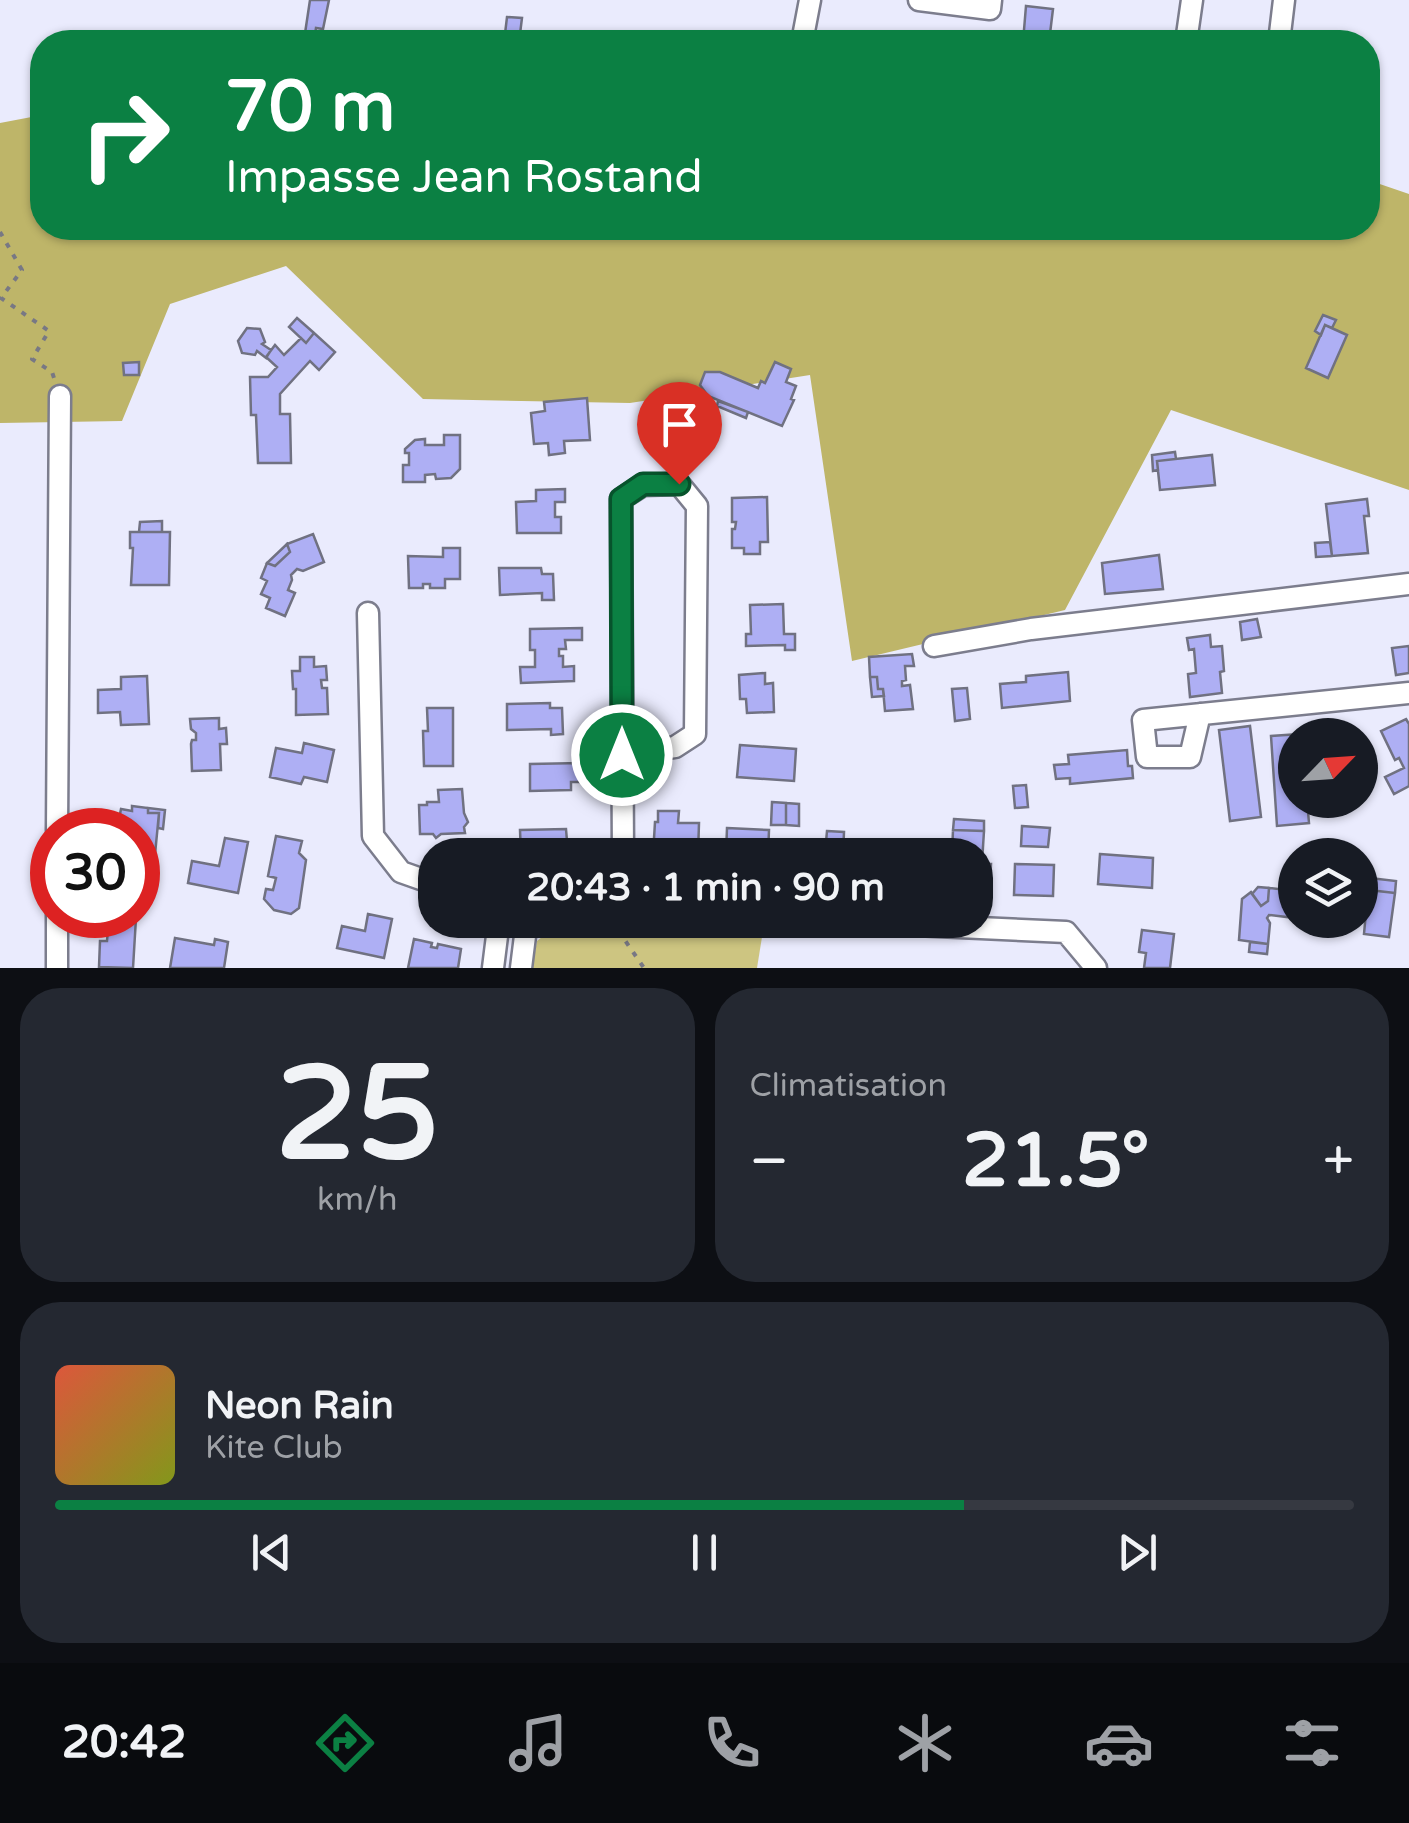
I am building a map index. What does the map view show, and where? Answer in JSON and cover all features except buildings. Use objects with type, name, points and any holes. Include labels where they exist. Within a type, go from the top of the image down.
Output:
[{"type":"street","points":[[804,30],[810,0]]},
{"type":"street","points":[[919,0],[990,9],[991,0]]},
{"type":"street","points":[[1188,30],[1192,0]]},
{"type":"street","points":[[1280,30],[1284,0]]},
{"type":"street","points":[[57,808],[60,396]]},
{"type":"street","points":[[622,755],[675,746],[695,734],[697,506],[679,484],[643,484],[621,499],[622,838]]},
{"type":"street","points":[[934,646],[1031,629],[1409,584]]},
{"type":"street","points":[[368,613],[373,836],[401,872],[418,878]]},
{"type":"street","points":[[1200,714],[1409,693]]},
{"type":"street","points":[[993,929],[1066,932],[1096,968]]},
{"type":"street","points":[[56,968],[57,938]]},
{"type":"street","points":[[493,968],[497,938]]},
{"type":"street","points":[[521,968],[525,938]]},
{"type":"path","points":[[0,232],[22,270],[1,298],[48,331],[32,359],[52,372],[60,396]]},
{"type":"path","points":[[623,938],[644,968]]},
{"type":"shaded area","points":[[30,117],[30,240],[1380,240],[1380,184],[1409,194],[1409,490],[1171,410],[1065,610],[852,661],[810,375],[630,403],[423,399],[286,266],[170,304],[122,421],[0,423],[0,123]]},
{"type":"shaded area","points":[[762,938],[757,968],[532,968],[537,941]]},
{"type":"route","points":[[622,755],[621,499],[643,484],[679,484]]}]
